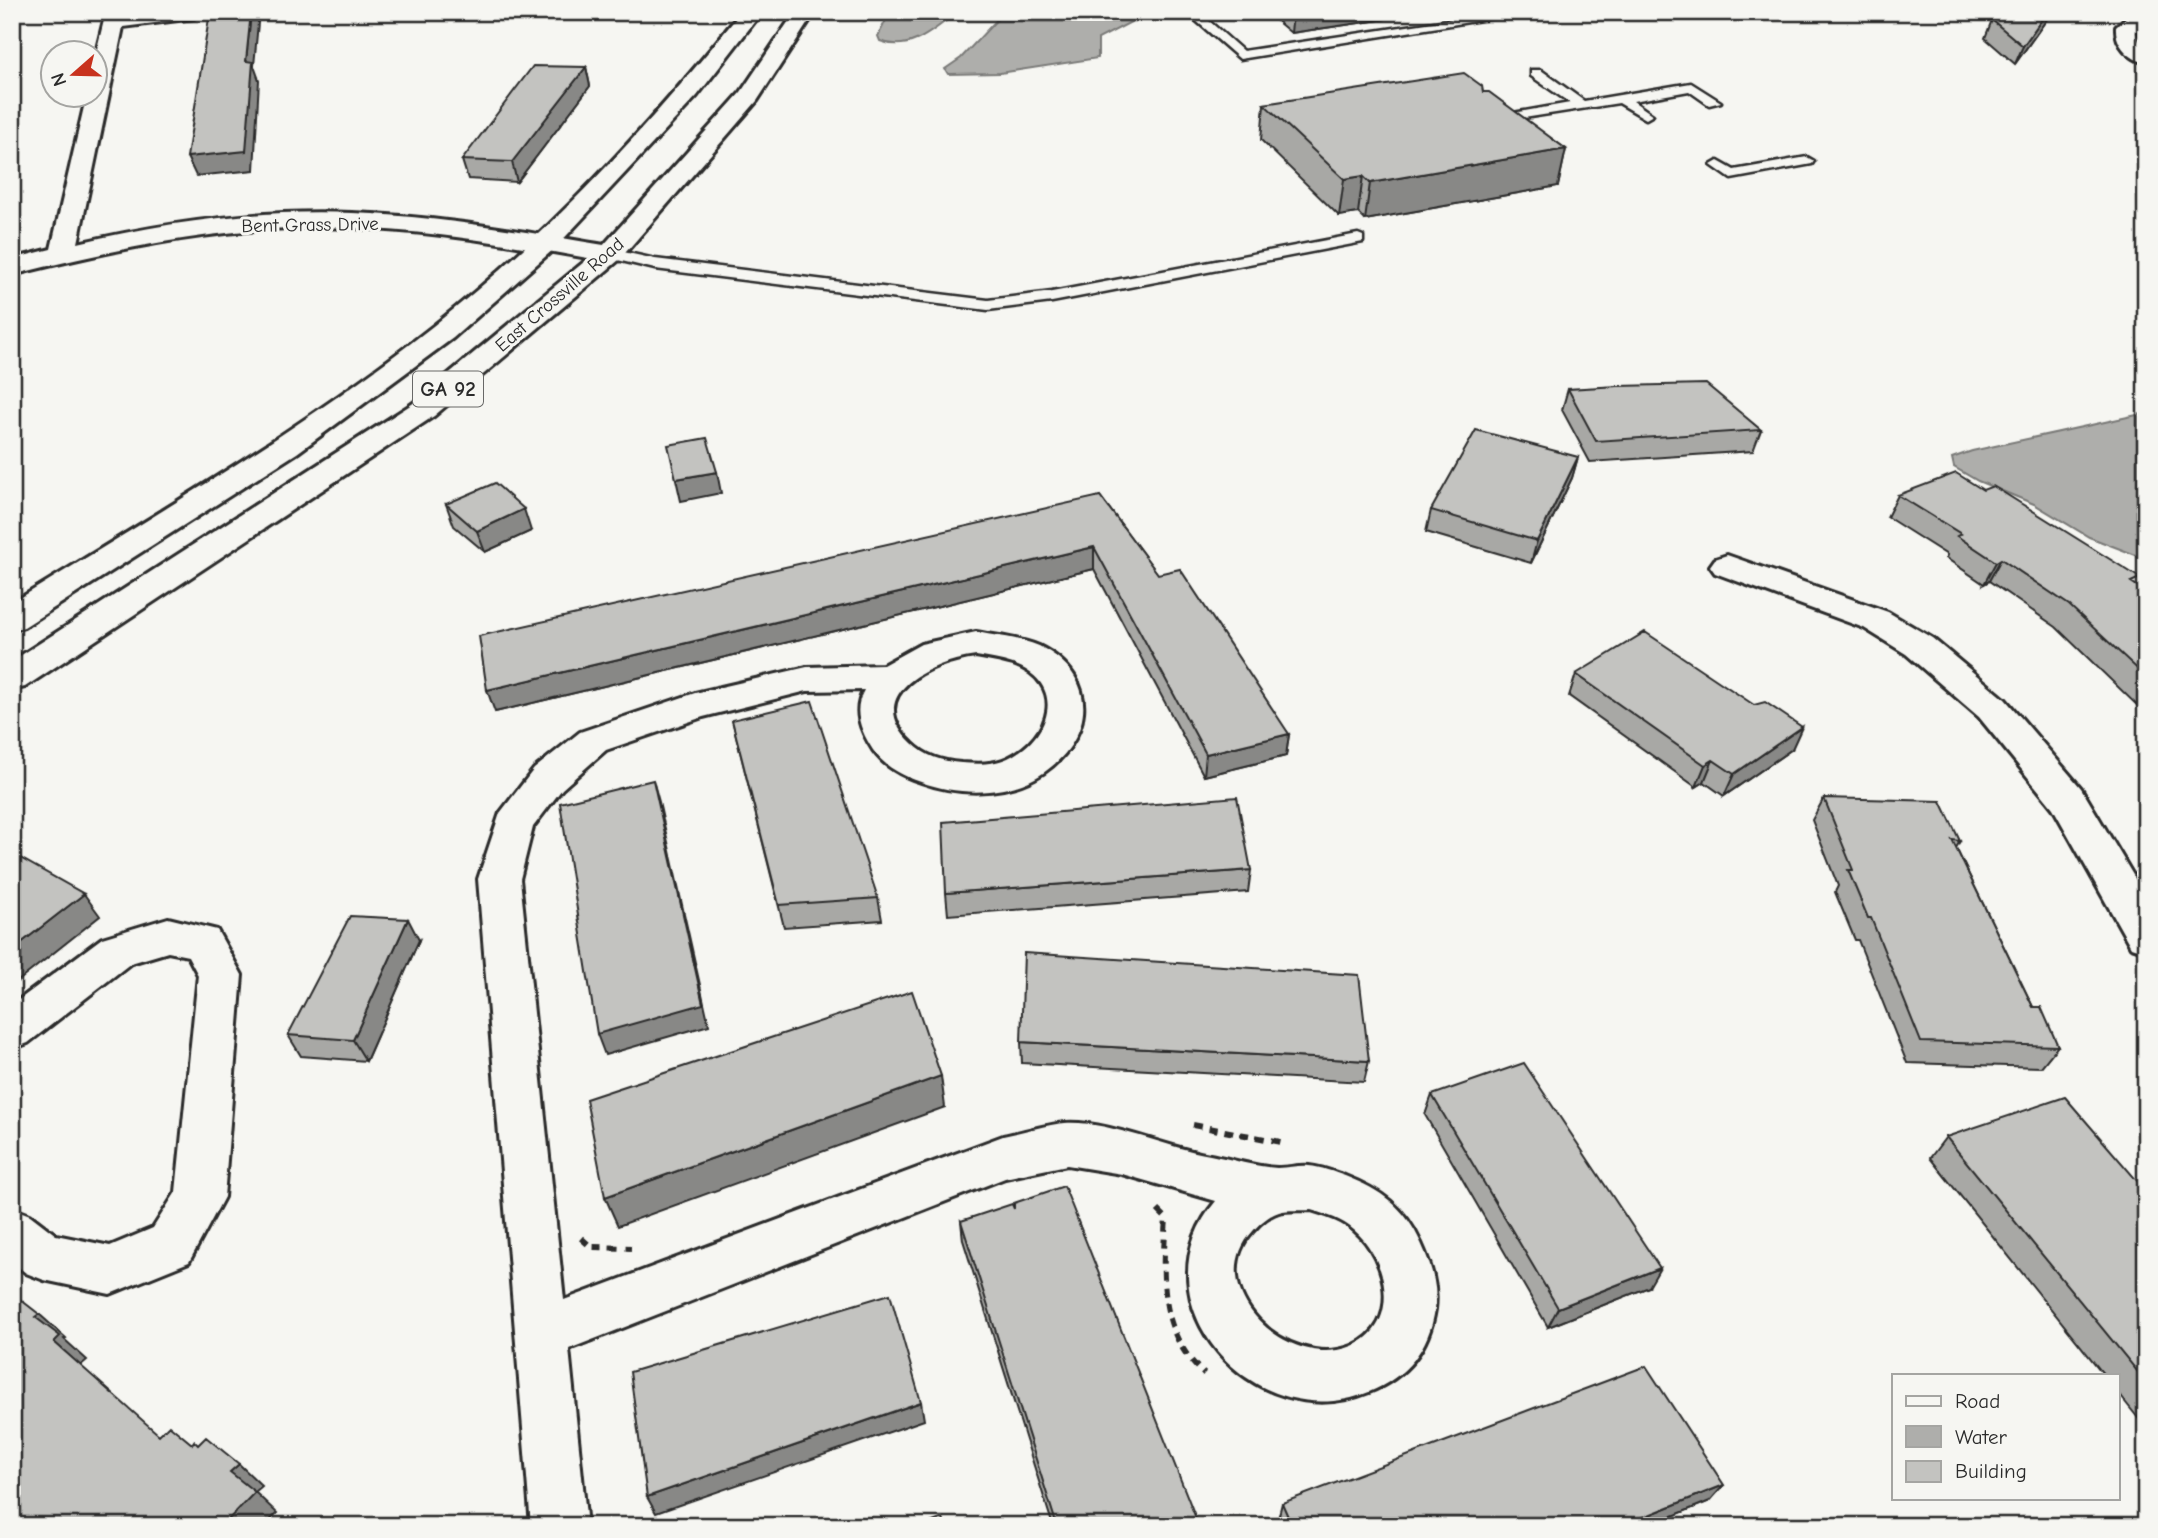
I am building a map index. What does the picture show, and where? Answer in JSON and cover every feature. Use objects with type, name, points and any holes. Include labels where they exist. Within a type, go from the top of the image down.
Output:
[{"type":"street","points":[[63,253],[114,17],[194,12]]},
{"type":"street","name":"East Crossville Road","points":[[12,678],[423,410],[610,254],[749,96],[805,12]]},
{"type":"street","points":[[2145,12],[2126,27],[2125,35],[2130,44],[2146,57]]},
{"type":"street","name":"GA 92","points":[[12,619],[286,446],[443,331],[546,243],[689,91],[742,13]]},
{"type":"street","name":"Bent Grass Drive","points":[[12,267],[63,253],[186,230],[309,220],[398,223],[610,254]]},
{"type":"street","points":[[1727,566],[1876,620],[1919,646],[1992,708],[2067,798],[2146,935]]},
{"type":"street","points":[[559,1526],[499,879],[513,823],[548,779],[593,741],[695,706],[807,679],[892,677],[908,664],[951,647],[1000,646],[1022,652],[1042,662],[1066,691],[1069,708],[1066,726],[1056,743],[1040,758],[1018,769],[995,776],[968,779],[943,776],[919,769],[900,758],[886,744],[878,727],[877,710],[881,693],[892,677]]},
{"type":"street","points":[[12,1030],[117,950],[168,934],[202,942],[220,975],[200,1197],[171,1245],[110,1270],[19,1248]]},
{"type":"street","points":[[542,1334],[1003,1157],[1067,1144],[1122,1153],[1197,1175],[1284,1167]]},
{"type":"lane","points":[[638,12],[688,12]]},
{"type":"lane","points":[[1192,12],[1240,55],[1525,12]]},
{"type":"lane","points":[[1536,73],[1581,106]]},
{"type":"lane","points":[[1483,122],[1690,87],[1714,102]]},
{"type":"lane","points":[[1622,99],[1646,115]]},
{"type":"lane","points":[[1718,165],[1731,175],[1807,161],[1789,149]]},
{"type":"lane","points":[[610,254],[655,264],[988,306],[1052,297],[1358,239]]},
{"type":"path","points":[[1186,1123],[1284,1167]]},
{"type":"path","points":[[1152,1204],[1166,1218],[1161,1278],[1170,1327],[1193,1366],[1213,1380]]},
{"type":"path","points":[[573,1231],[591,1247],[644,1248]]},
{"type":"water","points":[[890,12],[957,12],[921,38],[891,44],[880,41],[878,36]]},
{"type":"water","points":[[1004,12],[1119,12],[1129,17],[1131,22],[1098,39],[1098,58],[1000,73],[948,74],[945,69],[961,58]]},
{"type":"water","points":[[2146,413],[2146,559],[2089,537],[2034,504],[1978,481],[1954,467],[1952,458],[1972,451]]},
{"type":"building","points":[[210,12],[251,12],[246,61],[253,62],[246,151],[187,157]]},
{"type":"building","points":[[1998,12],[2047,12],[2023,46],[1992,20]]},
{"type":"building","points":[[533,66],[586,67],[512,162],[462,160]]},
{"type":"building","points":[[1464,73],[1482,86],[1483,92],[1489,92],[1566,149],[1370,183],[1363,176],[1344,179],[1264,104]]},
{"type":"building","points":[[1706,384],[1761,430],[1596,441],[1568,389],[1618,386]]},
{"type":"building","points":[[1476,430],[1578,457],[1537,541],[1431,510]]},
{"type":"building","points":[[707,438],[717,472],[676,479],[668,445]]},
{"type":"building","points":[[1956,473],[1983,490],[1993,486],[2140,578],[2131,582],[2146,592],[2146,677],[2069,605],[2001,559],[1996,562],[1957,536],[1961,534],[1898,495]]},
{"type":"building","points":[[495,483],[524,509],[477,531],[446,504]]},
{"type":"building","points":[[1100,496],[1158,574],[1180,569],[1289,734],[1206,754],[1094,547],[487,690],[479,636]]},
{"type":"building","points":[[1645,632],[1754,705],[1765,702],[1802,727],[1734,774],[1713,760],[1705,765],[1576,674]]},
{"type":"building","points":[[812,701],[878,898],[779,905],[732,720]]},
{"type":"building","points":[[653,780],[703,1004],[597,1034],[560,803]]},
{"type":"building","points":[[1237,797],[1251,870],[946,893],[943,822]]},
{"type":"building","points":[[1824,798],[1941,801],[1960,841],[1952,840],[2033,1007],[2041,1007],[2058,1046],[1921,1042],[1871,918],[1868,918],[1848,870],[1853,870]]},
{"type":"building","points":[[12,854],[84,894],[12,950]]},
{"type":"building","points":[[350,916],[408,919],[353,1040],[288,1035]]},
{"type":"building","points":[[1024,953],[1359,975],[1369,1061],[1021,1042]]},
{"type":"building","points":[[912,991],[941,1076],[605,1197],[586,1099]]},
{"type":"building","points":[[1524,1063],[1660,1268],[1558,1308],[1432,1095]]},
{"type":"building","points":[[2065,1097],[2146,1191],[2146,1382],[1946,1137]]},
{"type":"building","points":[[1064,1186],[1199,1526],[1057,1526],[961,1221],[1012,1204],[1014,1209],[1014,1203]]},
{"type":"building","points":[[12,1293],[39,1314],[35,1317],[60,1336],[54,1342],[159,1435],[169,1425],[192,1444],[194,1441],[198,1445],[206,1437],[239,1464],[230,1472],[255,1492],[222,1526],[12,1526]]},
{"type":"building","points":[[890,1294],[921,1402],[647,1497],[630,1372]]},
{"type":"building","points":[[1646,1366],[1724,1485],[1621,1526],[1292,1526],[1282,1503]]},
{"type":"building","points":[[943,1518],[945,1526],[922,1526]]}]
